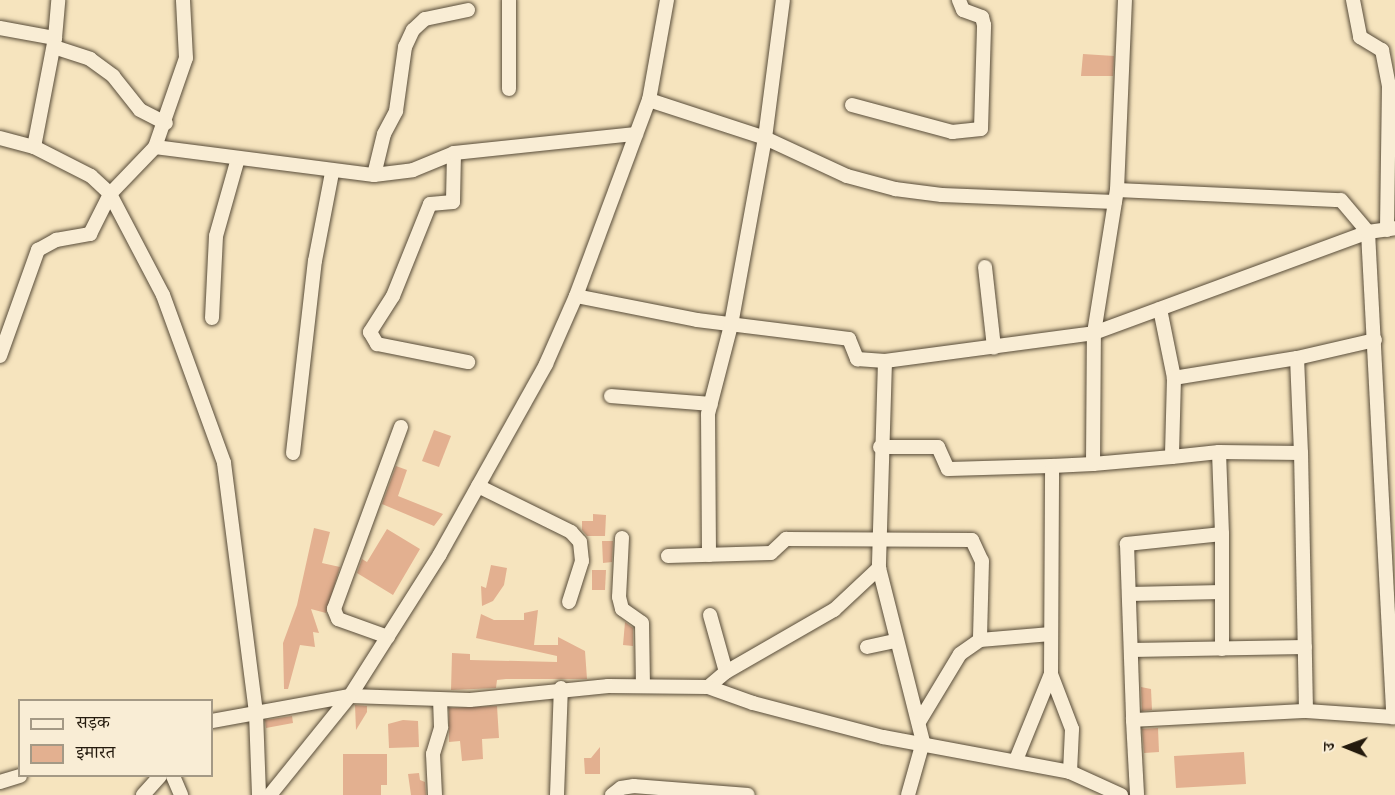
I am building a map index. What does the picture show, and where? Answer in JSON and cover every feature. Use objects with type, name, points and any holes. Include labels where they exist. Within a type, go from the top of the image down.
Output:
[{"type":"street","points":[[34,147],[55,42],[58,0]]},
{"type":"street","points":[[0,356],[38,250],[56,240],[90,234],[110,194],[155,147],[166,123],[186,58],[183,0]]},
{"type":"street","points":[[509,88],[510,0]]},
{"type":"street","points":[[270,795],[350,696],[388,637],[478,486],[546,364],[576,296],[649,100],[668,16],[667,0]]},
{"type":"street","points":[[709,555],[706,464],[711,404],[731,325],[765,138],[783,0]]},
{"type":"street","points":[[852,105],[952,132],[981,129],[984,25],[982,17],[963,10],[959,0]]},
{"type":"street","points":[[1093,464],[1094,333],[1116,196],[1125,0]]},
{"type":"street","points":[[576,296],[731,325],[849,339],[857,359],[885,361],[1094,333],[1368,232],[1391,229],[1392,85],[1382,50],[1360,36],[1353,0]]},
{"type":"street","points":[[374,175],[384,134],[396,111],[405,47],[413,30],[432,16],[468,10]]},
{"type":"street","points":[[0,28],[55,42],[90,58],[113,76],[140,110],[166,123]]},
{"type":"street","points":[[649,100],[765,138],[848,176],[895,189],[942,195],[1341,200],[1368,232],[1391,571],[1394,717],[1306,711],[1133,720]]},
{"type":"street","points":[[155,147],[332,172],[374,175],[413,170],[454,153],[636,134]]},
{"type":"street","points":[[0,138],[34,147],[91,176],[110,194],[163,295],[224,463],[256,713],[259,795]]},
{"type":"street","points":[[454,153],[453,202],[430,204],[393,296],[370,332],[377,344],[468,362]]},
{"type":"street","points":[[212,318],[216,236],[238,158]]},
{"type":"street","points":[[292,453],[315,261],[332,172]]},
{"type":"street","points":[[985,267],[994,347]]},
{"type":"street","points":[[1160,309],[1174,378],[1173,458]]},
{"type":"street","points":[[1174,378],[1297,358],[1375,340]]},
{"type":"street","points":[[1297,358],[1306,711]]},
{"type":"street","points":[[885,361],[880,447],[879,568],[895,641],[923,742],[908,795]]},
{"type":"street","points":[[611,396],[711,404]]},
{"type":"street","points":[[388,637],[338,619],[334,609],[401,427]]},
{"type":"street","points":[[880,447],[938,447],[948,469],[1093,464],[1220,452],[1301,453]]},
{"type":"street","points":[[1220,452],[1222,649]]},
{"type":"street","points":[[1052,466],[1051,674],[1072,729],[1070,772]]},
{"type":"street","points":[[478,486],[571,532],[580,542],[582,561],[569,602]]},
{"type":"street","points":[[1137,795],[1129,541],[1222,534]]},
{"type":"street","points":[[622,538],[619,597],[622,609],[641,619],[643,686]]},
{"type":"street","points":[[668,556],[771,553],[786,539],[972,540],[982,561],[980,640]]},
{"type":"street","points":[[708,687],[726,672],[834,610],[879,568]]},
{"type":"street","points":[[1129,594],[1222,592]]},
{"type":"street","points":[[710,615],[726,672]]},
{"type":"street","points":[[919,722],[960,654],[980,640],[1051,634]]},
{"type":"street","points":[[867,647],[895,641]]},
{"type":"street","points":[[1131,650],[1305,647]]},
{"type":"street","points":[[1016,760],[1051,674]]},
{"type":"street","points":[[213,722],[350,696],[440,700],[561,688],[708,687],[753,704],[851,729],[1070,772],[1121,795]]},
{"type":"street","points":[[557,795],[561,688]]},
{"type":"street","points":[[435,795],[433,754],[441,727],[440,700]]},
{"type":"street","points":[[0,782],[18,777]]},
{"type":"street","points":[[143,795],[159,777]]},
{"type":"street","points":[[173,777],[181,795]]},
{"type":"street","points":[[612,795],[621,788],[634,786],[740,794]]},
{"type":"building","points":[[1083,54],[1114,56],[1113,76],[1081,76]]},
{"type":"building","points":[[434,430],[451,436],[439,467],[422,461]]},
{"type":"building","points":[[396,466],[407,470],[398,496],[443,514],[434,526],[382,504]]},
{"type":"building","points":[[593,514],[606,515],[605,536],[587,536],[582,530],[582,521],[593,521]]},
{"type":"building","points":[[314,528],[330,532],[322,563],[340,567],[326,613],[311,609],[319,633],[313,632],[315,647],[300,645],[288,689],[284,689],[283,643],[297,605]]},
{"type":"building","points":[[387,529],[420,549],[393,595],[357,573],[362,559],[367,562]]},
{"type":"building","points":[[602,541],[613,541],[612,562],[603,563]]},
{"type":"building","points":[[491,565],[507,568],[504,585],[493,601],[482,606],[481,586],[486,588]]},
{"type":"building","points":[[592,570],[606,570],[605,590],[592,590]]},
{"type":"building","points":[[538,610],[534,645],[558,645],[558,637],[585,651],[587,679],[506,679],[497,680],[496,688],[451,690],[452,653],[470,654],[470,660],[557,662],[557,656],[476,638],[481,614],[494,620],[524,620],[524,613]]},
{"type":"building","points":[[625,622],[633,628],[633,646],[623,645]]},
{"type":"building","points":[[1141,687],[1151,689],[1152,710],[1142,711]]},
{"type":"building","points":[[355,705],[367,706],[367,712],[356,730]]},
{"type":"building","points":[[497,706],[499,738],[482,739],[483,759],[462,761],[460,741],[449,742],[449,708]]},
{"type":"building","points":[[292,716],[293,723],[266,728],[265,720]]},
{"type":"building","points":[[403,720],[418,721],[419,747],[389,748],[388,724]]},
{"type":"building","points":[[1158,728],[1159,752],[1144,753],[1142,729]]},
{"type":"building","points":[[600,747],[600,774],[585,774],[584,758],[591,758]]},
{"type":"building","points":[[1244,752],[1246,784],[1176,788],[1174,756]]},
{"type":"building","points":[[343,754],[387,754],[387,785],[381,785],[381,795],[343,795]]},
{"type":"building","points":[[419,773],[420,780],[425,782],[426,795],[411,795],[408,774]]}]
